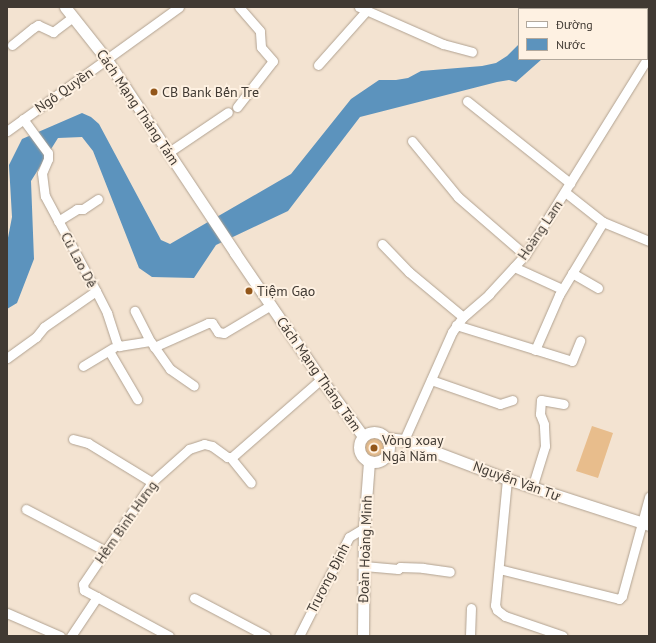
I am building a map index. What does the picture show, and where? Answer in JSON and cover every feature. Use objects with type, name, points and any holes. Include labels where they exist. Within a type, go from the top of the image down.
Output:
[{"type":"main road","name":"Cách Mạng Tháng Tám","points":[[65,7],[107,60],[208,210],[235,253],[321,379],[363,436]]},
{"type":"main road","points":[[372,432],[377,432],[386,438],[389,447],[386,456],[379,462],[369,462],[361,456],[358,451],[360,440],[363,436],[372,432]]},
{"type":"main road","name":"Nguyễn Văn Tư","points":[[386,438],[404,440],[532,488],[645,524]]},
{"type":"main road","name":"Đoàn Hoàng Minh","points":[[363,636],[364,528],[369,462]]},
{"type":"street","name":"Ngô Quyền","points":[[7,131],[107,60],[178,7]]},
{"type":"street","points":[[237,107],[273,61],[261,47],[260,31],[239,7]]},
{"type":"street","points":[[318,65],[363,9],[443,44],[472,52]]},
{"type":"street","points":[[12,45],[38,25],[53,32],[73,17]]},
{"type":"street","name":"Hoàng Lam","points":[[404,440],[456,325],[525,255],[647,60]]},
{"type":"street","points":[[467,101],[570,183]]},
{"type":"street","points":[[169,152],[228,112]]},
{"type":"street","name":"Cù Lao Dê","points":[[23,119],[48,153],[48,159],[42,173],[42,183],[45,196],[107,313],[118,345]]},
{"type":"street","points":[[412,141],[458,196],[525,255]]},
{"type":"street","points":[[565,192],[603,222],[649,241]]},
{"type":"street","points":[[58,221],[77,209],[83,209],[98,199]]},
{"type":"street","points":[[535,350],[562,290],[603,222]]},
{"type":"street","points":[[382,244],[408,272],[463,317]]},
{"type":"street","points":[[514,267],[562,290]]},
{"type":"street","points":[[572,273],[598,288]]},
{"type":"street","points":[[7,358],[40,334],[44,327],[96,291]]},
{"type":"street","points":[[83,366],[118,345],[152,344],[208,323],[212,324],[218,332],[224,333],[271,305]]},
{"type":"street","points":[[135,311],[152,344],[170,370],[194,386]]},
{"type":"street","points":[[456,325],[572,361],[580,341]]},
{"type":"street","points":[[109,350],[137,399]]},
{"type":"street","points":[[230,457],[244,449],[321,379]]},
{"type":"street","points":[[431,380],[500,404],[512,400]]},
{"type":"street","points":[[532,488],[545,446],[544,424],[540,414],[541,400],[564,404]]},
{"type":"street","points":[[74,439],[93,446],[152,482]]},
{"type":"street","name":"Hẻm Bình Hưng","points":[[96,597],[84,590],[83,584],[152,482],[189,449],[204,444],[212,446],[220,453],[230,457],[251,482]]},
{"type":"street","points":[[507,479],[495,605],[497,610],[510,618],[563,636]]},
{"type":"street","points":[[499,569],[619,599],[622,596],[645,524],[649,497]]},
{"type":"street","points":[[26,509],[106,551]]},
{"type":"street","name":"Trương Định","points":[[299,636],[349,537],[364,528]]},
{"type":"street","points":[[364,566],[398,570],[400,567],[423,568],[450,572]]},
{"type":"street","points":[[72,636],[96,597],[169,636]]},
{"type":"street","points":[[194,598],[266,636]]},
{"type":"street","points":[[470,636],[471,608]]},
{"type":"street","points":[[7,613],[60,636]]},
{"type":"shaded area","points":[[592,7],[649,7],[649,36],[648,8]]},
{"type":"shaded area","points":[[592,426],[613,433],[598,478],[576,471]]},
{"type":"shaded area","points":[[374,436],[382,439],[385,447],[382,455],[374,458],[366,455],[363,447],[366,439]]},
{"type":"water","points":[[518,45],[518,60],[541,60],[516,82],[509,80],[497,82],[360,117],[288,211],[216,245],[194,278],[152,277],[139,268],[93,151],[82,137],[58,138],[31,181],[34,259],[17,303],[7,309],[7,243],[12,217],[9,165],[22,139],[82,113],[91,117],[99,124],[161,240],[170,244],[291,174],[351,99],[379,80],[408,78],[421,71],[482,66],[496,63],[507,56]]},
{"type":"place","name":"CB Bank Bến Tre","points":[[154,92]]},
{"type":"place","name":"Tiệm Gạo","points":[[249,291]]},
{"type":"place","name":"Vòng xoay Ngã Năm","points":[[374,448]]}]
